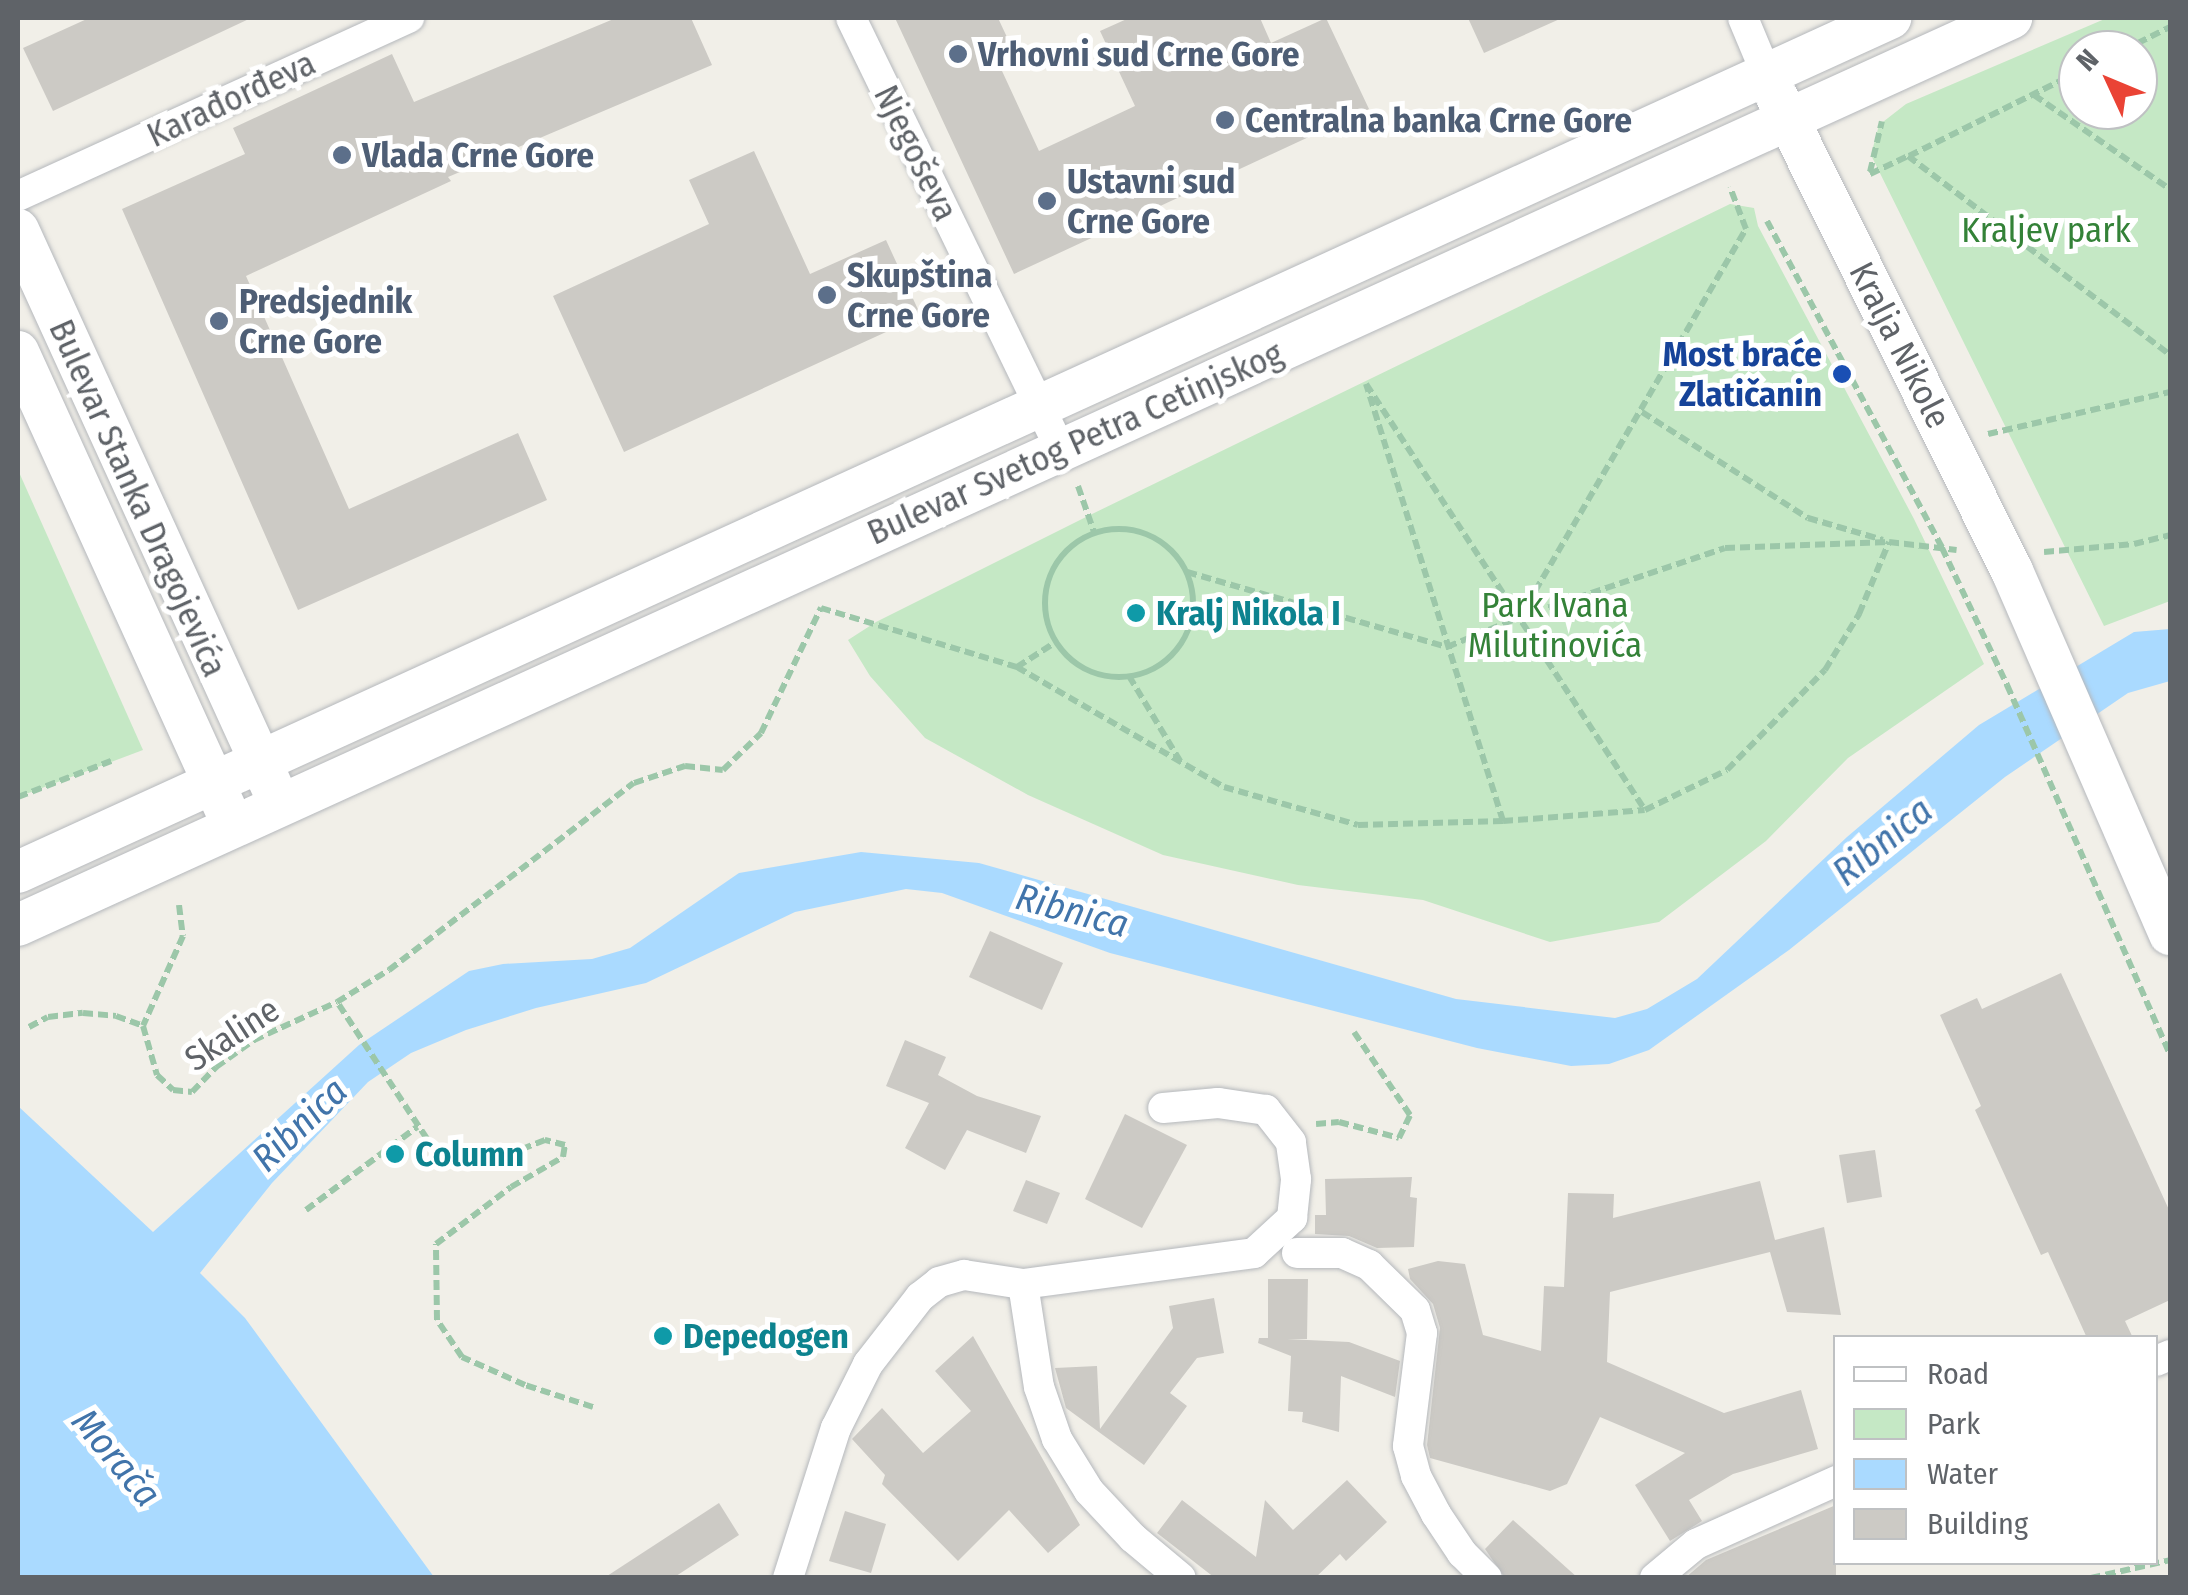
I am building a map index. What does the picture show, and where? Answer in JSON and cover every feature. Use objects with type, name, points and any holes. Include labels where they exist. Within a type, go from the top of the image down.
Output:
[{"type":"main road","name":"Bulevar Svetog Petra Cetinjskog","points":[[18,872],[1890,18]]},
{"type":"main road","name":"Bulevar Svetog Petra Cetinjskog","points":[[18,925],[233,826],[1070,468],[1787,120],[2012,18]]},
{"type":"main road","name":"Kralja Nikole","points":[[1766,74],[2008,563]]},
{"type":"main road","name":"Bulevar Stanka Dragojevića","points":[[18,230],[234,711],[281,806]]},
{"type":"main road","name":"Bulevar Stanka Dragojevića","points":[[18,352],[233,826]]},
{"type":"main road","points":[[2008,563],[2162,916]]},
{"type":"street","name":"Karađorđeva","points":[[18,196],[409,18]]},
{"type":"street","name":"Njegoševa","points":[[850,18],[1070,468]]},
{"type":"street","points":[[1743,18],[1766,74]]},
{"type":"street","points":[[788,1578],[836,1428],[868,1364],[920,1297],[939,1282],[964,1275],[1022,1284],[1254,1253],[1292,1218],[1296,1179],[1291,1142],[1266,1110],[1218,1103],[1163,1108]]},
{"type":"street","points":[[1297,1253],[1342,1253],[1369,1265],[1415,1310],[1422,1333],[1408,1446],[1416,1476],[1462,1553],[1487,1578]]},
{"type":"street","points":[[1022,1284],[1039,1388],[1057,1439],[1089,1492],[1133,1538],[1182,1578]]},
{"type":"street","points":[[1655,1578],[1696,1544],[1833,1482]]},
{"type":"path","points":[[1885,108],[1870,174],[2058,82]]},
{"type":"path","points":[[2033,95],[2170,189]]},
{"type":"path","points":[[1908,156],[2170,355]]},
{"type":"path","points":[[1520,617],[1746,229],[1726,178]]},
{"type":"path","points":[[1766,220],[1942,548],[2007,684],[2170,1054]]},
{"type":"path","points":[[1503,821],[1366,384],[1645,810]]},
{"type":"path","points":[[1948,441],[2170,392]]},
{"type":"path","points":[[1642,412],[1808,518],[1889,542]]},
{"type":"path","points":[[1070,468],[1094,532]]},
{"type":"path","points":[[1132,530],[1154,538],[1174,553],[1186,572],[1192,606],[1184,639],[1170,657],[1130,676],[1088,670],[1056,642],[1047,620],[1045,595],[1052,572],[1066,551],[1094,532],[1132,530]]},
{"type":"path","points":[[1186,572],[1447,647],[1520,617],[1725,548],[1889,542],[1942,548],[2008,563],[2170,535]]},
{"type":"path","points":[[593,1406],[525,1385],[462,1357],[437,1320],[436,1244],[511,1187],[563,1157],[566,1145],[545,1140],[499,1158],[469,1162],[435,1151],[337,1002],[389,970],[634,783],[685,766],[722,770],[761,733],[821,608],[1017,668],[1224,788],[1358,825],[1503,821],[1645,810],[1726,770],[1825,670],[1859,614],[1889,542]]},
{"type":"path","points":[[1017,668],[1056,642]]},
{"type":"path","points":[[1130,676],[1182,763]]},
{"type":"path","points":[[18,796],[111,762]]},
{"type":"path","name":"Skaline","points":[[179,904],[183,936],[144,1026],[157,1075],[173,1090],[192,1092],[216,1067],[254,1040],[337,1002]]},
{"type":"path","points":[[29,1027],[48,1017],[83,1013],[116,1016],[144,1026]]},
{"type":"path","points":[[1280,1126],[1340,1122],[1399,1138],[1410,1115],[1354,1032]]},
{"type":"path","points":[[306,1210],[416,1127]]},
{"type":"path","points":[[2091,1578],[2148,1565]]},
{"type":"green space","name":"Kraljev park","points":[[2107,18],[2170,18],[2170,601],[2104,626],[1871,155],[1879,125],[1906,104],[2058,39],[2058,130],[2158,130],[2158,30],[2079,30]]},
{"type":"green space","name":"Park Ivana Milutinovića","points":[[1730,204],[1754,208],[1758,226],[1914,519],[1984,664],[1848,758],[1766,841],[1659,922],[1550,942],[1423,900],[1298,885],[1163,855],[1028,795],[925,738],[870,676],[848,640],[876,622],[1090,515]]},
{"type":"green space","points":[[18,470],[143,750],[18,797]]},
{"type":"water","points":[[2170,629],[2170,681],[2128,693],[2005,777],[1789,950],[1649,1050],[1609,1064],[1571,1066],[1477,1048],[1110,953],[942,893],[906,889],[795,912],[646,983],[536,1008],[466,1030],[411,1053],[368,1082],[272,1183],[200,1273],[245,1318],[434,1577],[18,1577],[18,1106],[153,1232],[359,1045],[469,971],[503,964],[592,959],[630,948],[739,873],[861,852],[979,863],[1456,999],[1615,1018],[1647,1009],[1697,979],[1847,837],[1979,725],[2134,632]]},
{"type":"building","points":[[89,18],[251,18],[53,111],[23,48]]},
{"type":"building","points":[[616,18],[691,18],[712,65],[448,177],[451,181],[246,276],[349,509],[518,433],[547,500],[298,610],[122,209],[245,154],[233,128],[392,54],[414,102]]},
{"type":"building","points":[[895,18],[998,18],[1013,50],[996,58],[1039,151],[1135,106],[1100,31],[1129,18],[1260,18],[1271,43],[1326,18],[1369,109],[1014,274]]},
{"type":"building","points":[[1468,18],[1562,18],[1484,53]]},
{"type":"building","points":[[754,151],[810,274],[886,240],[921,316],[624,452],[553,296],[709,224],[689,180]]},
{"type":"building","points":[[990,931],[1063,963],[1042,1010],[969,977]]},
{"type":"building","points":[[2061,973],[2170,1212],[2170,1300],[2125,1321],[2132,1335],[2086,1335],[2048,1252],[2041,1255],[1975,1110],[1981,1106],[1940,1015],[1977,998],[1982,1009]]},
{"type":"building","points":[[905,1040],[946,1057],[938,1075],[977,1096],[1041,1116],[1026,1153],[967,1130],[945,1170],[905,1148],[929,1103],[886,1086]]},
{"type":"building","points":[[1125,1114],[1187,1145],[1142,1228],[1085,1199]]},
{"type":"building","points":[[1875,1150],[1882,1197],[1847,1203],[1839,1155]]},
{"type":"building","points":[[1412,1177],[1410,1197],[1417,1198],[1414,1247],[1377,1248],[1349,1236],[1315,1234],[1315,1215],[1326,1215],[1325,1179]]},
{"type":"building","points":[[1026,1180],[1060,1193],[1047,1224],[1013,1211]]},
{"type":"building","points":[[1760,1181],[1775,1240],[1824,1227],[1841,1315],[1787,1312],[1770,1252],[1610,1292],[1607,1362],[1724,1413],[1801,1390],[1818,1449],[1733,1474],[1689,1500],[1702,1521],[1670,1541],[1635,1485],[1685,1453],[1600,1417],[1567,1484],[1550,1491],[1430,1458],[1427,1445],[1440,1328],[1433,1304],[1410,1279],[1408,1269],[1438,1261],[1465,1264],[1483,1335],[1541,1351],[1544,1286],[1564,1287],[1568,1193],[1614,1194],[1613,1218]]},
{"type":"building","points":[[1268,1279],[1308,1279],[1307,1339],[1287,1339],[1349,1342],[1400,1361],[1395,1397],[1341,1376],[1339,1432],[1302,1422],[1303,1412],[1288,1411],[1291,1356],[1258,1343],[1259,1338],[1268,1338]]},
{"type":"building","points":[[1214,1298],[1224,1353],[1197,1358],[1170,1393],[1187,1406],[1144,1465],[1066,1408],[1055,1368],[1097,1366],[1100,1429],[1173,1328],[1169,1306]]},
{"type":"building","points":[[973,1336],[1080,1525],[1048,1553],[1009,1510],[958,1561],[882,1484],[885,1475],[852,1439],[882,1408],[923,1453],[971,1411],[935,1371]]},
{"type":"building","points":[[1347,1480],[1387,1522],[1346,1561],[1340,1554],[1315,1578],[1215,1578],[1157,1533],[1182,1500],[1256,1557],[1265,1500],[1293,1530]]},
{"type":"building","points":[[719,1503],[739,1535],[673,1578],[604,1578]]},
{"type":"building","points":[[1833,1506],[1836,1578],[1685,1578],[1706,1560]]},
{"type":"building","points":[[845,1511],[886,1524],[871,1573],[829,1561]]},
{"type":"building","points":[[1513,1520],[1578,1578],[1505,1578],[1485,1549]]},
{"type":"place","name":"Vrhovni sud Crne Gore","points":[[958,54]]},
{"type":"place","name":"Centralna banka Crne Gore","points":[[1225,120]]},
{"type":"place","name":"Vlada Crne Gore","points":[[342,155]]},
{"type":"place","name":"Ustavni sud Crne Gore","points":[[1047,201]]},
{"type":"place","name":"Skupština Crne Gore","points":[[827,295]]},
{"type":"place","name":"Predsjednik Crne Gore","points":[[219,321]]},
{"type":"place","name":"Most braće Zlatičanin","points":[[1842,374]]},
{"type":"place","name":"Kralj Nikola I","points":[[1136,613]]},
{"type":"place","name":"Column","points":[[395,1154]]},
{"type":"place","name":"Depedogen","points":[[663,1336]]},
{"type":"water label","name":"Ribnica","points":[[1883,842]]},
{"type":"water label","name":"Ribnica","points":[[1072,911]]},
{"type":"water label","name":"Ribnica","points":[[300,1125]]},
{"type":"water label","name":"Morača","points":[[116,1458]]}]
